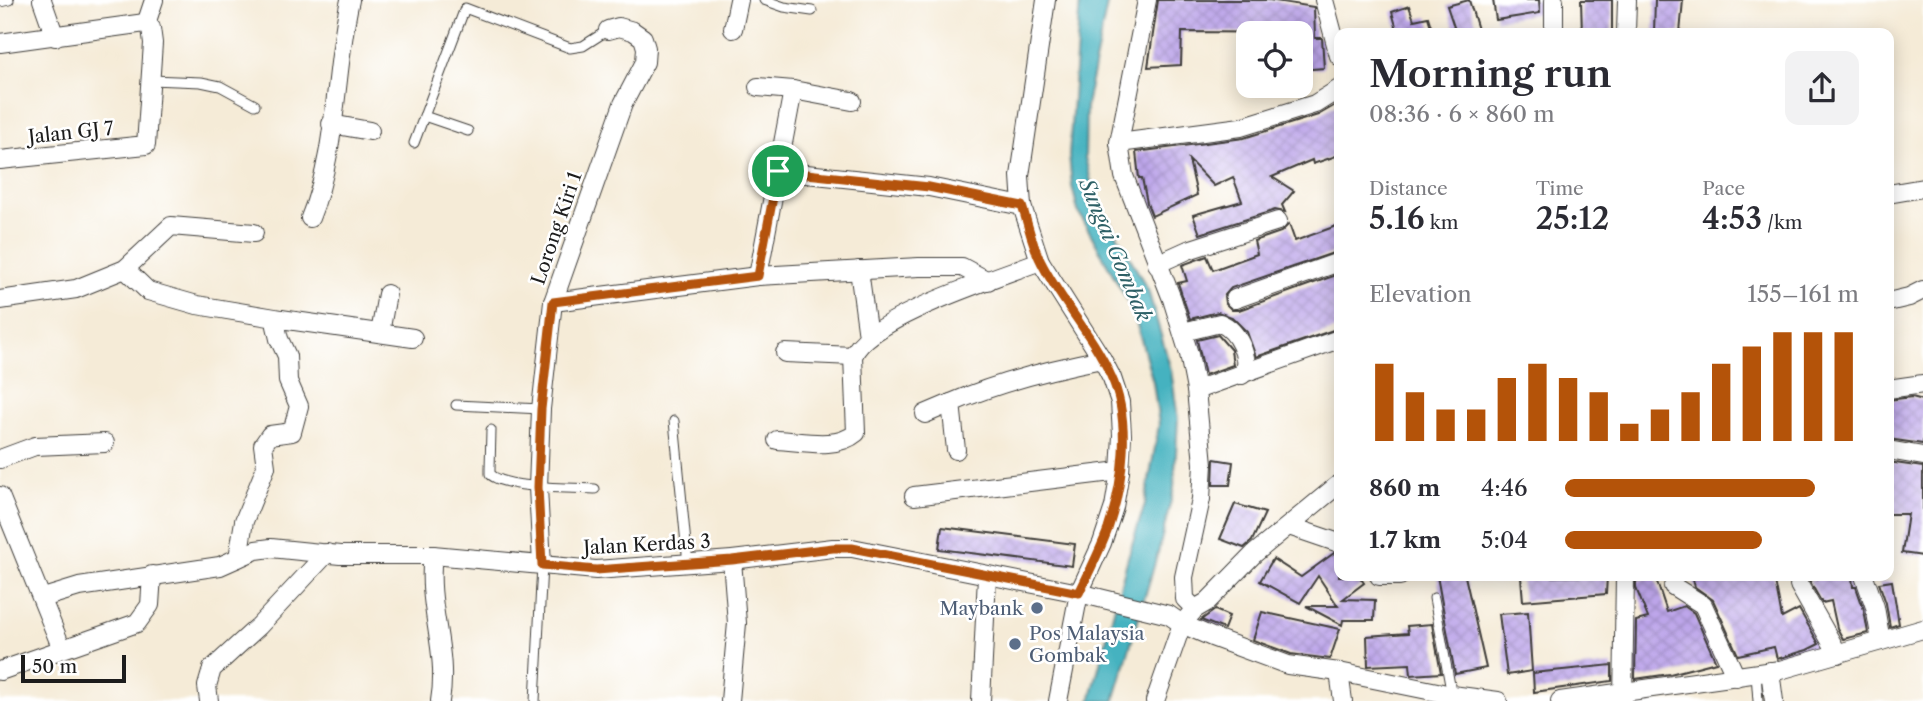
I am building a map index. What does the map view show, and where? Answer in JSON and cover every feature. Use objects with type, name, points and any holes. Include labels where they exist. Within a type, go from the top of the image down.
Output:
[{"type":"street","points":[[42,0],[55,37]]},
{"type":"street","points":[[146,24],[154,0]]},
{"type":"street","points":[[310,218],[319,196],[342,34],[350,0]]},
{"type":"street","points":[[733,29],[739,0]]},
{"type":"street","points":[[1046,0],[1020,176],[1022,206],[1040,261],[1112,378],[1120,402],[1122,435],[1120,471],[1108,528],[1079,593],[1058,701]]},
{"type":"street","points":[[1147,0],[1119,143],[1124,176],[1183,332],[1196,390],[1203,464],[1201,499],[1184,577],[1185,599],[1195,609]]},
{"type":"street","points":[[1320,0],[1334,41]]},
{"type":"street","points":[[1554,0],[1554,28]]},
{"type":"street","points":[[1626,28],[1627,0]]},
{"type":"street","points":[[0,43],[55,37],[106,27],[146,24],[151,28],[153,43],[151,80]]},
{"type":"street","name":"Lorong Kiri 1","points":[[542,565],[538,487],[541,409],[553,302],[622,104],[645,62],[646,48],[643,38],[633,30],[619,27],[608,30]]},
{"type":"street","name":"Jalan GJ 7","points":[[0,160],[146,145],[151,80]]},
{"type":"street","points":[[758,87],[793,90],[852,101]]},
{"type":"street","points":[[758,276],[793,90]]},
{"type":"street","points":[[1119,143],[1241,127],[1315,104],[1334,93]]},
{"type":"street","points":[[331,124],[370,131]]},
{"type":"street","points":[[778,171],[929,187],[1022,206]]},
{"type":"street","points":[[1894,193],[1923,188]]},
{"type":"street","points":[[1157,264],[1188,250],[1278,220]]},
{"type":"street","points":[[0,300],[76,289],[125,269],[172,226],[254,233]]},
{"type":"street","points":[[777,440],[835,443],[848,440],[856,433],[853,356],[857,347],[868,336],[924,306],[1040,261]]},
{"type":"street","points":[[1235,299],[1334,264]]},
{"type":"street","points":[[553,302],[758,276],[859,270],[962,267],[988,281]]},
{"type":"street","points":[[125,269],[148,291],[197,305],[413,338]]},
{"type":"street","points":[[859,270],[868,336]]},
{"type":"street","points":[[1894,301],[1923,290]]},
{"type":"street","points":[[380,333],[387,294]]},
{"type":"street","points":[[238,558],[243,521],[266,467],[263,445],[270,435],[292,432],[299,406],[289,381],[287,356],[276,326],[281,319]]},
{"type":"street","points":[[1183,332],[1225,324],[1242,347],[1246,358],[1246,368],[1242,374]]},
{"type":"street","points":[[1196,390],[1334,341]]},
{"type":"street","points":[[785,353],[853,356]]},
{"type":"street","points":[[925,414],[973,394],[1031,375],[1102,359]]},
{"type":"street","points":[[1894,388],[1923,384]]},
{"type":"street","points":[[951,403],[956,450]]},
{"type":"street","points":[[0,459],[34,446],[105,443]]},
{"type":"street","points":[[1894,451],[1923,456]]},
{"type":"street","points":[[914,496],[1120,471]]},
{"type":"street","points":[[1155,701],[1175,619],[1207,602],[1247,561],[1334,488]]},
{"type":"street","points":[[0,496],[62,649]]},
{"type":"street","points":[[1289,526],[1334,541]]},
{"type":"street","name":"Jalan Kerdas 3","points":[[43,598],[79,587],[220,566],[256,550],[271,548],[341,555],[433,555],[596,570],[852,548],[1101,598],[1175,619],[1288,665],[1339,672],[1452,698],[1498,701]]},
{"type":"street","points":[[209,701],[207,687],[212,669],[259,626],[327,553]]},
{"type":"street","points":[[433,555],[430,574],[433,608],[444,678],[440,701]]},
{"type":"street","points":[[730,701],[737,623],[732,560]]},
{"type":"street","points":[[0,671],[136,623],[150,605],[152,575]]},
{"type":"street","points":[[981,701],[986,576]]},
{"type":"street","points":[[1623,697],[1625,581]]},
{"type":"street","points":[[1866,581],[1875,607],[1881,641]]},
{"type":"street","points":[[1799,584],[1838,653]]},
{"type":"street","points":[[1673,586],[1703,605],[1736,677]]},
{"type":"street","points":[[1560,701],[1623,697],[1763,672],[1923,629]]},
{"type":"street","points":[[1339,672],[1343,701]]},
{"type":"street","points":[[1763,672],[1774,701]]},
{"type":"lane","points":[[0,2],[9,0]]},
{"type":"lane","points":[[764,0],[784,7],[811,11]]},
{"type":"lane","points":[[414,143],[465,8],[570,48],[583,46],[608,30]]},
{"type":"lane","points":[[151,80],[201,82],[220,86],[255,105]]},
{"type":"lane","points":[[424,116],[468,131]]},
{"type":"lane","points":[[456,405],[541,409]]},
{"type":"lane","points":[[674,421],[688,564]]},
{"type":"lane","points":[[491,430],[492,477],[538,487],[595,489]]},
{"type":"lane","points":[[535,701],[542,565]]},
{"type":"lane","points":[[1434,598],[1452,698]]},
{"type":"lane","points":[[1758,701],[1763,672]]},
{"type":"water","name":"Sungai Gombak","points":[[1080,0],[1108,0],[1086,105],[1085,158],[1094,193],[1148,290],[1171,370],[1178,419],[1174,488],[1159,549],[1114,701],[1090,701],[1128,557],[1145,504],[1159,424],[1153,382],[1133,311],[1078,211],[1072,186],[1069,155]]},
{"type":"building","points":[[1158,0],[1269,0],[1314,7],[1315,38],[1322,38],[1324,68],[1313,69],[1313,21],[1236,21],[1236,32],[1182,32],[1181,65],[1148,67]]},
{"type":"building","points":[[1469,0],[1477,28],[1454,28],[1447,6]]},
{"type":"building","points":[[1493,0],[1539,0],[1540,13],[1496,20]]},
{"type":"building","points":[[1581,0],[1612,0],[1612,28],[1582,28]]},
{"type":"building","points":[[1655,0],[1683,0],[1680,28],[1654,28]]},
{"type":"building","points":[[1409,6],[1414,20],[1428,17],[1431,28],[1397,28],[1392,12]]},
{"type":"building","points":[[1334,106],[1334,157],[1313,164],[1312,160],[1272,177],[1294,191],[1282,205],[1285,212],[1275,210],[1200,234],[1193,215],[1242,201],[1233,177],[1214,186],[1189,160],[1197,195],[1152,216],[1142,178],[1139,178],[1136,152],[1244,138],[1318,115]]},
{"type":"building","points":[[1289,224],[1295,241],[1334,227],[1334,253],[1231,288],[1224,296],[1225,303],[1232,310],[1239,310],[1334,276],[1334,330],[1256,357],[1247,332],[1232,317],[1218,312],[1190,319],[1178,283],[1187,281],[1182,265],[1207,256],[1213,270],[1257,254],[1254,241],[1281,232]]},
{"type":"building","points":[[1218,335],[1231,350],[1233,365],[1205,375],[1197,340]]},
{"type":"building","points":[[1912,397],[1923,400],[1923,444],[1894,440],[1894,399]]},
{"type":"building","points":[[1214,459],[1233,462],[1230,485],[1213,485]]},
{"type":"building","points":[[1894,463],[1923,467],[1923,556],[1902,553],[1908,514],[1894,514]]},
{"type":"building","points":[[1235,504],[1265,513],[1252,541],[1244,548],[1220,539]]},
{"type":"building","points":[[942,527],[1075,544],[1072,566],[939,549]]},
{"type":"building","points":[[1334,553],[1334,581],[1364,583],[1343,599],[1375,600],[1374,620],[1343,620],[1342,625],[1306,606],[1338,606],[1318,576],[1300,603],[1260,581],[1273,559],[1301,577]]},
{"type":"building","points":[[1438,581],[1466,581],[1486,668],[1455,674]]},
{"type":"building","points":[[1521,581],[1607,581],[1606,594],[1523,601]]},
{"type":"building","points":[[1636,581],[1657,581],[1667,612],[1684,606],[1694,613],[1716,662],[1670,674],[1635,679],[1636,621],[1648,618],[1636,588]]},
{"type":"building","points":[[1693,581],[1775,581],[1782,618],[1799,609],[1819,644],[1777,659],[1774,647],[1738,655],[1713,600],[1695,587]]},
{"type":"building","points":[[1810,581],[1852,581],[1864,610],[1868,633],[1843,639],[1837,628],[1831,601],[1822,603]]},
{"type":"building","points":[[1892,581],[1899,624],[1890,627],[1879,583]]},
{"type":"building","points":[[1215,610],[1229,616],[1224,629],[1201,620]]},
{"type":"building","points":[[1262,612],[1340,629],[1330,659],[1291,654],[1253,640]]},
{"type":"building","points":[[1528,612],[1532,671],[1507,675],[1499,614]]},
{"type":"building","points":[[1432,624],[1441,673],[1411,675],[1410,664],[1368,666],[1367,636],[1408,633],[1407,626]]},
{"type":"building","points":[[1612,665],[1612,681],[1534,692],[1533,673]]},
{"type":"place","name":"Maybank","points":[[1037,608]]},
{"type":"place","name":"Pos Malaysia Gombak","points":[[1015,644]]},
{"type":"route","points":[[778,171],[929,187],[1022,206],[1040,261],[1102,359],[1120,402],[1120,471],[1114,507],[1102,543],[1079,593],[852,548],[596,570],[542,565],[538,487],[541,409],[553,302],[758,276],[778,171]]}]
